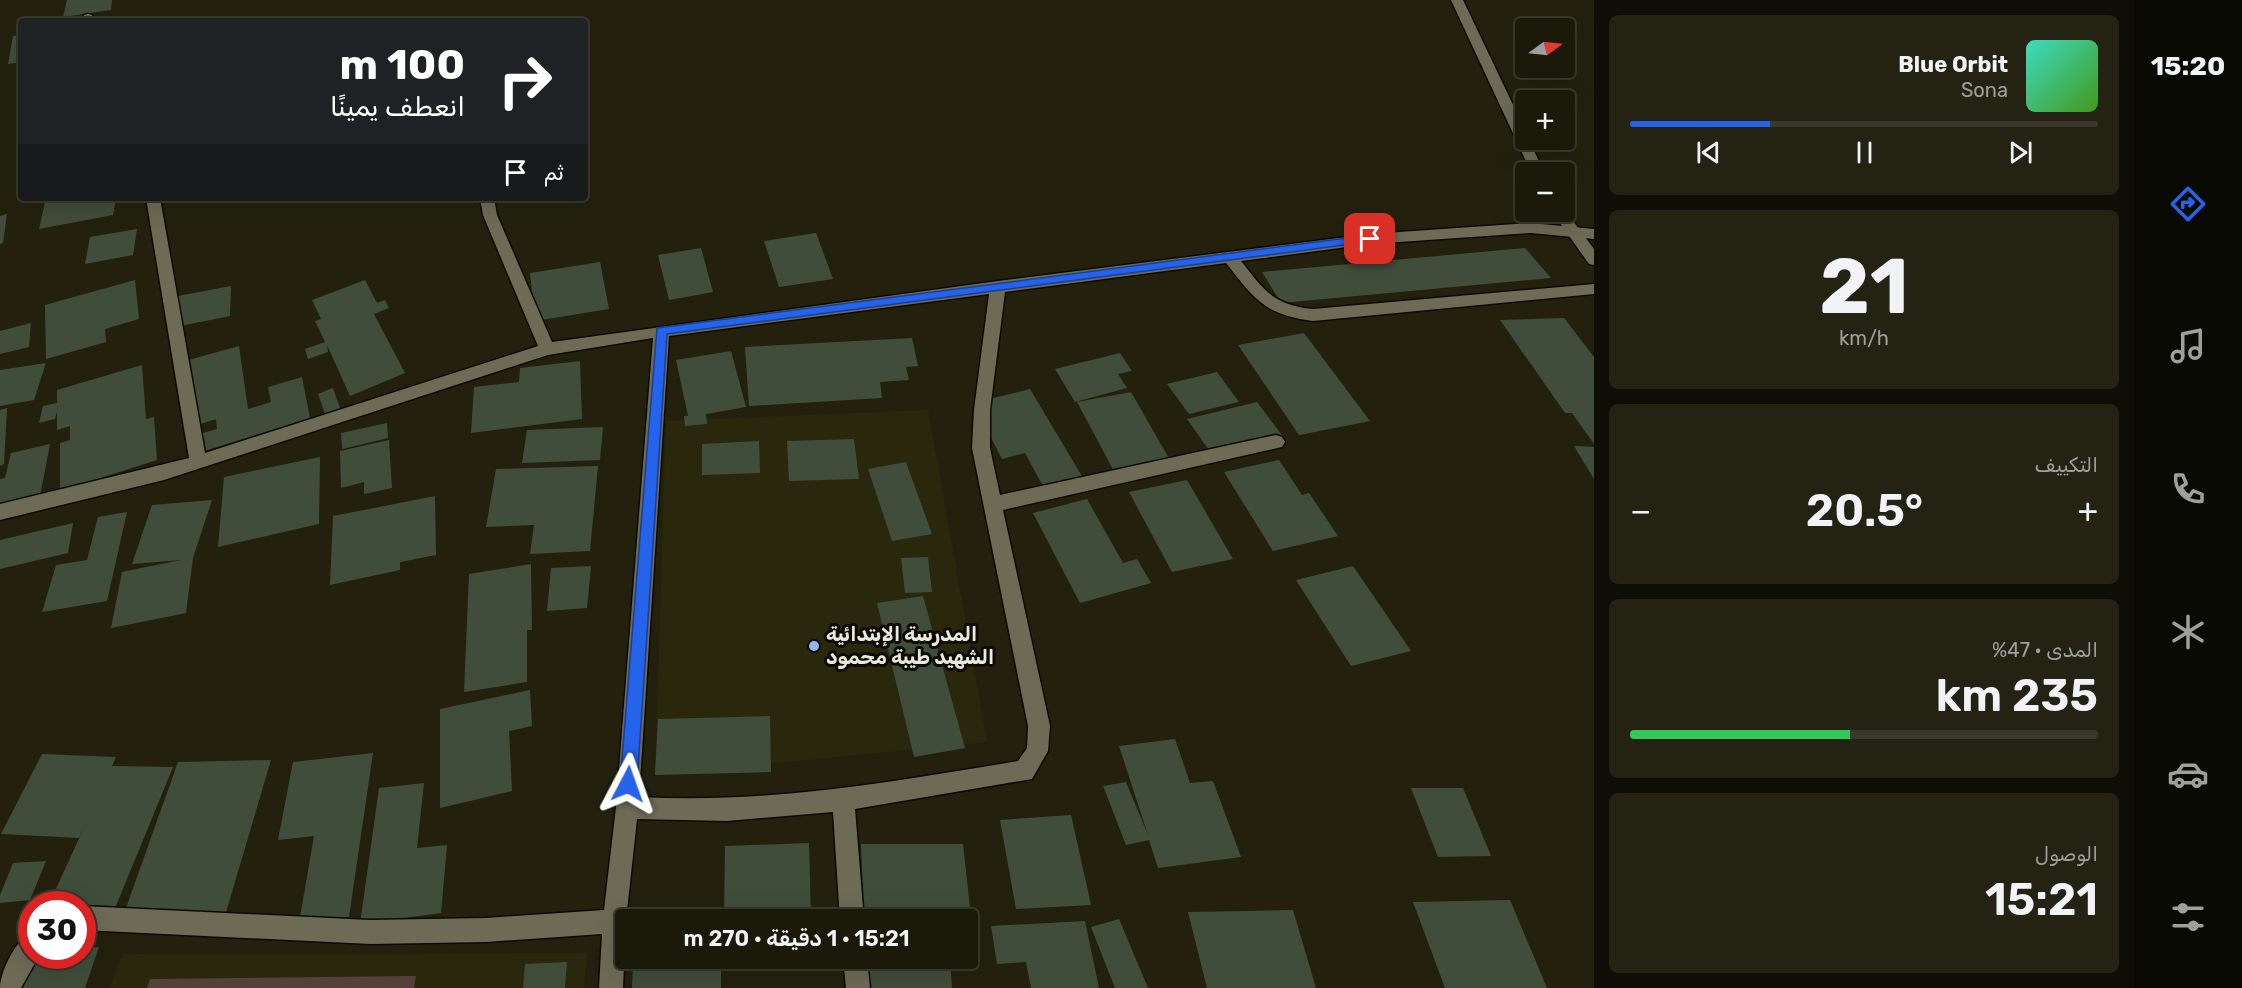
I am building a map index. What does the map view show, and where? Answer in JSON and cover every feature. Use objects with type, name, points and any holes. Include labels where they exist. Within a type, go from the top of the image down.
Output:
[{"type":"street","points":[[1457,0],[1533,162]]},
{"type":"street","points":[[154,201],[198,461]]},
{"type":"street","points":[[488,201],[490,215],[548,349]]},
{"type":"street","points":[[1566,222],[1594,260]]},
{"type":"street","points":[[0,512],[164,473],[548,349],[661,331],[1370,239],[1531,228],[1594,234]]},
{"type":"street","points":[[1230,256],[1265,302],[1276,309],[1290,313],[1312,315],[1594,289]]},
{"type":"street","points":[[627,807],[666,811],[714,810],[843,801],[1024,771],[1037,751],[1039,726],[991,505],[981,448],[982,410],[998,286]]},
{"type":"street","points":[[616,909],[627,807],[661,331]]},
{"type":"street","points":[[991,505],[1276,442]]},
{"type":"street","points":[[843,801],[851,909]]},
{"type":"street","points":[[96,919],[370,932],[486,930],[615,921],[611,988]]},
{"type":"street","points":[[8,988],[18,969]]},
{"type":"street","points":[[856,969],[858,988]]},
{"type":"shaded area","name":"المدرسة الإبتدائية الشهيد طيبة محمود","points":[[928,410],[987,742],[655,775],[666,421]]},
{"type":"shaded area","points":[[587,953],[584,988],[109,988],[123,954]]},
{"type":"shaded area","points":[[416,976],[414,988],[147,988],[150,979]]},
{"type":"building","points":[[67,0],[112,0],[111,10],[63,17]]},
{"type":"building","points":[[18,35],[18,62],[8,64],[13,36]]},
{"type":"building","points":[[45,201],[115,201],[113,215],[39,229]]},
{"type":"building","points":[[7,214],[3,243],[0,244],[0,216]]},
{"type":"building","points":[[137,229],[133,255],[85,264],[90,237]]},
{"type":"building","points":[[816,233],[833,279],[779,287],[764,241]]},
{"type":"building","points":[[701,248],[713,292],[669,300],[658,255]]},
{"type":"building","points":[[1525,248],[1551,278],[1281,303],[1262,272]]},
{"type":"building","points":[[600,262],[609,309],[535,321],[530,273]]},
{"type":"building","points":[[135,280],[139,319],[105,329],[106,342],[46,359],[45,305]]},
{"type":"building","points":[[365,280],[377,303],[385,300],[389,308],[374,314],[405,373],[350,396],[327,345],[328,352],[308,359],[305,349],[325,342],[315,321],[321,319],[312,300]]},
{"type":"building","points":[[231,286],[230,316],[175,327],[178,296]]},
{"type":"building","points":[[1564,318],[1594,357],[1594,444],[1572,413],[1565,413],[1500,320]]},
{"type":"building","points":[[31,323],[29,347],[0,354],[0,331]]},
{"type":"building","points":[[1304,333],[1370,421],[1299,435],[1238,345]]},
{"type":"building","points":[[912,338],[918,366],[906,367],[909,380],[880,382],[882,398],[749,406],[745,347]]},
{"type":"building","points":[[239,346],[248,409],[271,402],[268,387],[302,377],[310,418],[198,453],[196,435],[217,429],[216,419],[191,427],[185,361]]},
{"type":"building","points":[[731,351],[746,407],[706,414],[707,424],[685,426],[684,416],[688,416],[676,360]]},
{"type":"building","points":[[1120,353],[1132,371],[1118,374],[1127,388],[1075,402],[1055,369]]},
{"type":"building","points":[[580,361],[582,419],[471,433],[474,387],[519,382],[520,368]]},
{"type":"building","points":[[46,363],[34,400],[0,406],[0,370]]},
{"type":"building","points":[[142,365],[146,419],[154,417],[157,460],[60,491],[60,443],[70,440],[70,426],[57,430],[57,411],[55,419],[39,423],[43,406],[57,403],[57,390]]},
{"type":"building","points":[[1217,372],[1239,402],[1189,414],[1167,384]]},
{"type":"building","points":[[333,388],[340,408],[325,414],[318,394]]},
{"type":"building","points":[[1030,389],[1083,478],[1044,488],[1025,453],[1002,459],[973,403]]},
{"type":"building","points":[[1131,392],[1171,462],[1115,473],[1077,402]]},
{"type":"building","points":[[1257,402],[1287,442],[1216,460],[1187,419]]},
{"type":"building","points":[[7,408],[4,464],[0,466],[0,410]]},
{"type":"building","points":[[387,423],[388,438],[342,449],[341,433]]},
{"type":"building","points":[[603,427],[600,460],[522,463],[527,430]]},
{"type":"building","points":[[854,439],[859,479],[789,481],[787,441]]},
{"type":"building","points":[[389,440],[392,488],[364,494],[364,482],[341,488],[340,451]]},
{"type":"building","points":[[759,441],[760,473],[702,475],[702,444]]},
{"type":"building","points":[[50,444],[40,496],[0,505],[0,479],[5,478],[11,453]]},
{"type":"building","points":[[1574,446],[1594,447],[1594,479]]},
{"type":"building","points":[[320,457],[319,524],[218,547],[224,477]]},
{"type":"building","points":[[1279,460],[1302,495],[1309,493],[1338,536],[1273,551],[1224,472]]},
{"type":"building","points":[[906,462],[932,534],[892,541],[868,469]]},
{"type":"building","points":[[598,466],[590,551],[530,554],[534,525],[486,527],[496,469]]},
{"type":"building","points":[[1187,480],[1233,559],[1172,572],[1129,492]]},
{"type":"building","points":[[435,496],[436,555],[400,562],[400,570],[330,585],[333,516]]},
{"type":"building","points":[[1087,499],[1123,563],[1137,559],[1151,583],[1080,603],[1033,513]]},
{"type":"building","points":[[212,500],[193,558],[186,613],[111,628],[122,572],[181,560],[132,564],[152,505]]},
{"type":"building","points":[[127,512],[107,601],[42,612],[56,565],[87,560],[98,517]]},
{"type":"building","points":[[73,523],[68,553],[0,569],[0,540]]},
{"type":"building","points":[[928,557],[932,592],[905,593],[901,558]]},
{"type":"building","points":[[531,564],[532,630],[527,630],[527,682],[464,692],[469,574]]},
{"type":"building","points":[[591,566],[587,608],[547,611],[551,568]]},
{"type":"building","points":[[1353,566],[1411,651],[1351,666],[1296,580]]},
{"type":"building","points":[[923,596],[965,748],[914,757],[877,603]]},
{"type":"building","points":[[530,690],[532,726],[509,731],[512,791],[440,808],[440,709]]},
{"type":"building","points":[[770,716],[771,772],[655,775],[658,719]]},
{"type":"building","points":[[1175,739],[1190,783],[1213,781],[1241,857],[1158,868],[1149,840],[1126,845],[1103,786],[1126,782],[1148,835],[1119,746]]},
{"type":"building","points":[[373,753],[349,917],[299,923],[314,836],[278,840],[293,762]]},
{"type":"building","points":[[42,754],[116,757],[112,766],[173,767],[111,918],[96,917],[96,891],[55,891],[88,819],[79,838],[1,834]]},
{"type":"building","points":[[271,760],[224,919],[121,922],[178,762]]},
{"type":"building","points":[[424,783],[417,848],[447,845],[441,913],[360,924],[379,788]]},
{"type":"building","points":[[1411,788],[1463,788],[1491,856],[1438,857]]},
{"type":"building","points":[[1071,815],[1091,905],[1016,909],[1000,820]]},
{"type":"building","points":[[809,843],[811,909],[724,909],[725,846]]},
{"type":"building","points":[[861,844],[963,844],[970,909],[864,909]]},
{"type":"building","points":[[46,861],[34,891],[18,891],[18,901],[0,903],[0,895],[13,863]]},
{"type":"building","points":[[1510,900],[1547,988],[1445,988],[1413,902]]},
{"type":"building","points":[[1293,910],[1316,988],[1207,988],[1188,912]]},
{"type":"building","points":[[1119,919],[1148,988],[1115,988],[1091,927]]},
{"type":"building","points":[[1085,921],[1099,988],[1031,988],[1026,962],[997,964],[991,926]]},
{"type":"building","points":[[14,951],[18,952],[18,969],[91,969],[85,988],[0,988]]},
{"type":"building","points":[[567,962],[565,988],[523,988],[525,964]]},
{"type":"building","points":[[633,969],[721,969],[721,988],[632,988]]},
{"type":"building","points":[[865,969],[951,969],[952,988],[866,988]]},
{"type":"place","name":"المدرسة الإبتدائية الشهيد طيبة محمود","points":[[814,646]]},
{"type":"route","points":[[628,784],[661,331],[1370,239]]}]
